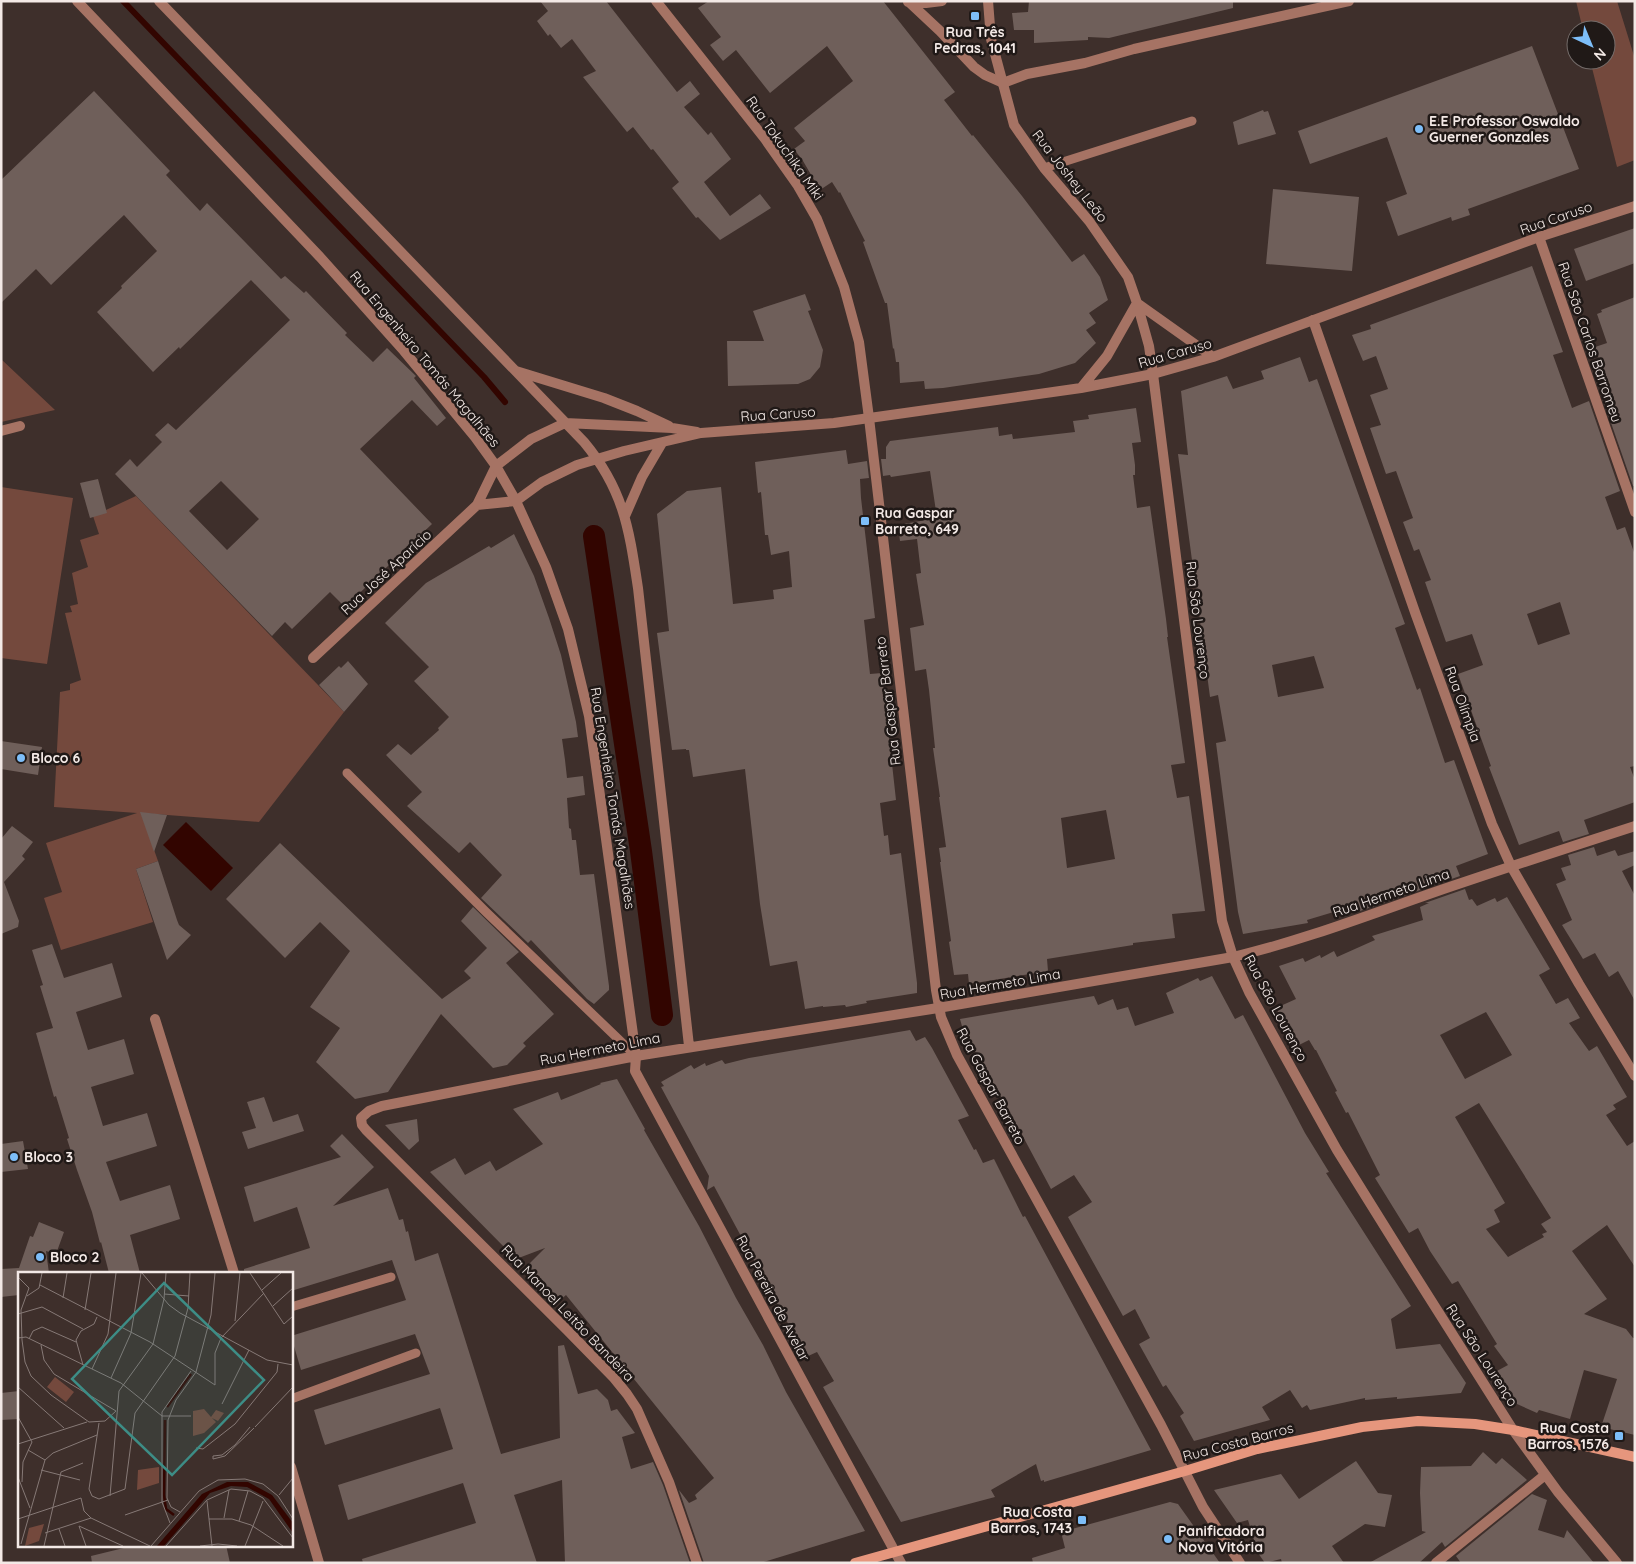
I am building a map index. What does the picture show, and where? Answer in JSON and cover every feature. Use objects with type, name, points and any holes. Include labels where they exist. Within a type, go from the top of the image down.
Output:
[{"type":"main road","name":"Rua Costa Barros","points":[[855,1563],[1185,1471],[1257,1449],[1362,1427],[1418,1421],[1475,1424],[1514,1430],[1635,1457]]},
{"type":"street","name":"Rua Engenheiro Tomás Magalhães","points":[[77,1],[320,257],[404,351],[475,437],[496,466],[516,501],[546,567],[568,629],[589,716],[636,1056]]},
{"type":"street","points":[[159,1],[565,423],[597,458],[614,488],[625,516],[638,588],[689,1046]]},
{"type":"street","name":"Rua Tokuchika Miki","points":[[656,1],[766,139],[798,186],[817,219],[844,287],[859,342],[870,418]]},
{"type":"street","points":[[908,2],[926,3],[942,1]]},
{"type":"street","name":"Rua Joshey Leão","points":[[988,1],[991,39],[1014,125],[1044,168],[1089,221],[1128,278],[1149,346],[1153,374]]},
{"type":"street","points":[[908,2],[940,31],[974,67],[985,75],[1002,82],[1027,74],[1085,63],[1134,49],[1348,1]]},
{"type":"street","name":"Rua Caruso","points":[[516,501],[560,472],[597,458],[701,433],[785,428],[870,418],[1080,388],[1153,374],[1213,357],[1539,237],[1635,206]]},
{"type":"street","name":"Rua São Carlos Barromeu","points":[[1539,237],[1635,512]]},
{"type":"street","points":[[1080,388],[1107,356],[1137,303],[1213,357]]},
{"type":"street","name":"Rua Olímpia","points":[[1313,320],[1422,633],[1492,824],[1511,866],[1635,1076]]},
{"type":"street","points":[[514,371],[613,401],[672,428]]},
{"type":"street","name":"Rua São Lourenço","points":[[1153,374],[1222,921],[1233,957],[1249,992],[1337,1150],[1408,1264],[1545,1475],[1618,1563]]},
{"type":"street","name":"Rua Gaspar Barreto","points":[[870,418],[938,1008],[948,1037],[957,1055],[1161,1425],[1203,1507],[1240,1563]]},
{"type":"street","points":[[496,466],[531,439],[565,423]]},
{"type":"street","name":"Rua Caruso","points":[[565,423],[672,428],[701,433]]},
{"type":"street","points":[[1,432],[20,426]]},
{"type":"street","points":[[625,516],[642,477],[662,443]]},
{"type":"street","name":"Rua José Aparício","points":[[313,658],[476,505],[496,466]]},
{"type":"street","points":[[476,505],[516,501]]},
{"type":"street","name":"Rua Hermeto Lima","points":[[361,1121],[361,1118],[369,1111],[382,1106],[689,1046],[938,1008],[1233,957],[1271,948],[1329,930],[1511,866],[1635,826]]},
{"type":"street","points":[[155,1018],[234,1272]]},
{"type":"street","name":"Rua Pereira de Avelar","points":[[636,1056],[635,1070],[902,1563]]},
{"type":"street","name":"Rua Manoel Leitão Bandeira","points":[[361,1121],[366,1130],[567,1330],[627,1394],[637,1410],[659,1458],[697,1563]]},
{"type":"street","points":[[292,1470],[319,1563]]},
{"type":"street","points":[[1436,1563],[1545,1475]]},
{"type":"lane","points":[[1044,168],[1192,122]]},
{"type":"lane","points":[[347,773],[486,912],[636,1056]]},
{"type":"lane","points":[[292,1307],[391,1277]]},
{"type":"lane","points":[[292,1399],[416,1353]]},
{"type":"shaded area","points":[[1576,1],[1617,1],[1635,59],[1635,160],[1617,167],[1593,70],[1616,70],[1616,20],[1581,20]]},
{"type":"shaded area","points":[[1,359],[55,410],[1,422]]},
{"type":"shaded area","points":[[1,487],[73,498],[47,664],[1,658]]},
{"type":"shaded area","points":[[136,496],[344,712],[259,822],[141,813],[158,861],[136,869],[153,922],[61,950],[44,898],[62,892],[46,843],[137,813],[54,807],[60,692],[70,690],[70,684],[81,680],[65,613],[72,612],[70,606],[78,604],[72,573],[88,567],[80,540],[99,534],[93,516]]},
{"type":"shaded area","points":[[186,822],[233,868],[211,891],[163,845]]},
{"type":"building","points":[[540,1],[606,1],[677,92],[690,81],[700,94],[684,107],[708,135],[711,132],[731,159],[704,182],[730,216],[760,194],[771,208],[720,240],[698,217],[696,218],[672,188],[679,182],[653,149],[651,150],[633,127],[627,132],[583,77],[596,71],[572,39],[561,48],[550,34],[548,36],[537,21],[548,11]]},
{"type":"building","points":[[709,1],[883,1],[955,92],[944,100],[972,136],[1022,196],[1072,262],[1084,254],[1100,277],[1108,300],[1089,313],[1096,323],[1086,330],[1096,343],[1075,363],[1039,374],[943,388],[925,389],[924,381],[900,383],[899,362],[896,362],[893,349],[887,303],[885,303],[863,242],[865,241],[840,192],[832,182],[820,190],[794,149],[805,141],[794,128],[853,81],[827,46],[770,93],[736,50],[723,61],[710,45],[721,37],[698,8]]},
{"type":"building","points":[[1029,1],[1233,1],[1233,8],[1109,38],[1088,37],[1088,40],[1034,43],[1034,30],[1014,30],[1012,13],[1028,12]]},
{"type":"building","points":[[1532,46],[1579,169],[1468,209],[1470,215],[1452,221],[1451,217],[1398,236],[1386,202],[1407,194],[1387,137],[1310,164],[1298,131]]},
{"type":"building","points":[[94,91],[170,171],[166,175],[200,211],[207,203],[281,279],[285,276],[304,293],[306,291],[347,333],[345,335],[373,362],[387,348],[416,376],[414,378],[446,418],[437,426],[412,400],[360,449],[432,524],[345,607],[330,592],[292,629],[285,622],[272,636],[115,474],[130,459],[137,467],[162,442],[155,435],[168,423],[176,430],[290,320],[251,280],[180,349],[179,347],[153,372],[97,312],[157,251],[124,215],[51,285],[36,269],[1,303],[1,180]],"holes":[[[221,481],[259,519],[227,550],[189,511]]]},
{"type":"building","points":[[1263,110],[1264,112],[1268,111],[1276,134],[1238,145],[1233,122]]},
{"type":"building","points":[[1273,189],[1359,197],[1352,271],[1266,264]]},
{"type":"building","points":[[1635,228],[1635,263],[1586,281],[1574,249]]},
{"type":"building","points":[[1532,266],[1563,352],[1553,355],[1572,408],[1589,401],[1620,491],[1605,497],[1617,530],[1625,527],[1635,555],[1635,766],[1630,767],[1635,780],[1635,802],[1584,820],[1589,834],[1563,842],[1559,831],[1519,845],[1489,767],[1491,766],[1458,674],[1483,665],[1472,634],[1446,642],[1425,582],[1431,580],[1419,549],[1414,551],[1403,522],[1413,518],[1396,471],[1386,474],[1370,428],[1381,425],[1370,395],[1388,389],[1376,356],[1363,361],[1352,335],[1371,329],[1370,325]],"holes":[[[1560,602],[1570,634],[1538,645],[1527,614]]]},
{"type":"building","points":[[805,294],[811,310],[808,311],[823,350],[820,367],[810,379],[798,384],[728,386],[727,341],[764,341],[753,311]]},
{"type":"building","points":[[1635,297],[1635,486],[1633,486],[1602,397],[1611,394],[1595,347],[1607,343],[1597,314],[1602,312],[1601,310]]},
{"type":"building","points":[[1300,357],[1309,382],[1317,379],[1405,624],[1395,628],[1417,690],[1420,688],[1445,763],[1454,760],[1488,854],[1456,866],[1460,876],[1360,911],[1357,905],[1307,920],[1308,923],[1243,934],[1238,912],[1216,743],[1226,741],[1218,695],[1210,697],[1178,454],[1188,455],[1181,391],[1227,376],[1233,389],[1264,379],[1261,371]],"holes":[[[1314,656],[1324,688],[1278,697],[1272,665]]]},
{"type":"building","points":[[1136,408],[1141,442],[1132,443],[1137,508],[1150,506],[1185,763],[1171,765],[1177,798],[1189,796],[1205,911],[1172,914],[1175,938],[1133,943],[1133,945],[1047,959],[1048,971],[969,984],[968,974],[954,975],[940,862],[939,848],[946,847],[933,748],[935,748],[929,690],[926,669],[915,671],[910,628],[924,625],[916,574],[921,573],[917,539],[900,541],[898,525],[937,518],[930,471],[891,477],[890,475],[883,476],[881,459],[886,459],[886,447],[890,441],[998,427],[999,436],[1012,434],[1013,439],[1075,432],[1073,421],[1089,419],[1088,415]],"holes":[[[1106,810],[1115,859],[1067,868],[1061,818]]]},
{"type":"building","points":[[846,450],[848,464],[867,461],[869,478],[860,479],[875,618],[864,620],[870,674],[882,673],[896,800],[880,803],[884,836],[888,835],[890,855],[901,853],[917,993],[866,1001],[867,1003],[846,1007],[845,1005],[823,1006],[805,1009],[797,961],[770,966],[760,904],[745,769],[693,777],[689,750],[672,750],[657,633],[669,631],[657,514],[687,491],[721,487],[733,604],[774,599],[773,590],[792,587],[789,551],[771,555],[768,535],[765,535],[761,492],[758,493],[755,462]]},
{"type":"building","points":[[98,479],[107,513],[90,518],[80,483]]},
{"type":"building","points":[[514,534],[534,576],[549,618],[561,655],[576,722],[578,737],[562,739],[567,778],[583,776],[585,795],[567,798],[569,828],[571,829],[572,840],[576,840],[580,875],[594,874],[609,986],[609,990],[594,1004],[531,940],[528,943],[481,898],[502,875],[470,842],[459,853],[407,806],[422,792],[386,755],[398,744],[411,755],[439,730],[438,728],[449,717],[414,681],[429,667],[385,623],[426,583],[489,546],[491,548]]},
{"type":"building","points":[[348,661],[368,684],[344,712],[319,685],[339,666],[341,668]]},
{"type":"building","name":"Bloco 6","points":[[1,741],[42,747],[38,775],[1,769]]},
{"type":"building","points":[[140,812],[167,815],[154,852]]},
{"type":"building","points":[[12,826],[33,842],[22,856],[25,859],[4,882],[19,921],[18,927],[1,934],[1,839]]},
{"type":"building","points":[[280,843],[442,999],[471,978],[464,971],[487,948],[461,921],[473,907],[519,952],[506,963],[554,1014],[523,1043],[526,1046],[507,1065],[493,1068],[441,1014],[388,1092],[355,1099],[316,1062],[340,1028],[310,1007],[350,951],[320,922],[285,958],[226,899]]},
{"type":"building","points":[[1594,847],[1597,856],[1615,850],[1618,856],[1635,851],[1635,865],[1622,871],[1635,896],[1635,1001],[1618,971],[1609,977],[1595,953],[1583,959],[1562,925],[1572,920],[1556,884],[1566,880],[1561,868],[1571,865],[1568,855]]},
{"type":"building","points":[[158,861],[179,925],[191,935],[167,960],[136,869]]},
{"type":"building","points":[[1465,889],[1469,900],[1472,899],[1477,906],[1495,898],[1497,902],[1507,897],[1550,969],[1539,975],[1556,1004],[1568,998],[1580,1018],[1569,1023],[1589,1051],[1597,1046],[1627,1097],[1613,1105],[1616,1109],[1606,1115],[1627,1146],[1635,1141],[1635,1267],[1607,1225],[1572,1251],[1607,1299],[1584,1314],[1626,1329],[1635,1338],[1635,1435],[1601,1427],[1617,1379],[1584,1370],[1570,1419],[1539,1410],[1537,1413],[1517,1404],[1495,1372],[1508,1365],[1494,1346],[1497,1344],[1458,1281],[1452,1284],[1430,1251],[1418,1228],[1409,1233],[1375,1178],[1380,1175],[1348,1112],[1346,1113],[1335,1092],[1337,1091],[1316,1050],[1309,1040],[1297,1046],[1276,1008],[1296,999],[1279,966],[1303,958],[1305,962],[1320,955],[1321,958],[1334,951],[1337,957],[1375,940],[1372,936],[1423,920],[1420,907],[1429,903],[1425,903]],"holes":[[[1486,1012],[1512,1055],[1465,1079],[1440,1035]],[[1479,1103],[1551,1218],[1541,1224],[1547,1232],[1542,1234],[1544,1237],[1508,1257],[1486,1229],[1500,1222],[1494,1210],[1505,1203],[1455,1117]]]},
{"type":"building","points":[[52,944],[64,978],[112,963],[122,997],[76,1012],[88,1050],[124,1039],[134,1074],[91,1087],[103,1126],[147,1113],[157,1146],[106,1162],[120,1201],[170,1185],[180,1219],[130,1235],[140,1272],[109,1272],[36,1033],[53,1028],[40,986],[43,985],[32,950]]},
{"type":"building","points":[[1212,976],[1235,1019],[1243,1015],[1305,1133],[1329,1172],[1326,1173],[1411,1306],[1391,1319],[1396,1349],[1440,1344],[1466,1383],[1461,1393],[1397,1399],[1397,1397],[1365,1400],[1365,1398],[1310,1410],[1307,1405],[1302,1408],[1290,1390],[1262,1407],[1270,1420],[1194,1441],[1180,1416],[1184,1413],[1166,1385],[1163,1387],[1139,1344],[1150,1338],[1135,1309],[1123,1316],[1068,1217],[1092,1202],[1074,1175],[1051,1189],[963,1030],[960,1019],[1094,996],[1098,1005],[1113,999],[1117,1010],[1128,1007],[1135,1026],[1174,1013],[1166,993],[1198,978],[1200,981]]},
{"type":"building","points":[[910,1030],[916,1041],[925,1037],[932,1048],[969,1116],[958,1120],[974,1150],[976,1149],[983,1163],[994,1159],[1023,1217],[1025,1216],[1151,1450],[1044,1482],[1044,1480],[1041,1481],[1036,1464],[991,1490],[995,1497],[901,1522],[823,1387],[834,1381],[817,1352],[806,1357],[714,1186],[707,1190],[709,1176],[661,1087],[664,1086],[661,1082],[691,1065],[694,1069],[705,1063],[706,1066],[722,1060],[725,1064],[749,1058]]},
{"type":"building","points":[[617,1079],[699,1226],[786,1392],[865,1531],[760,1563],[704,1563],[679,1490],[689,1503],[697,1499],[695,1495],[714,1478],[566,1295],[558,1302],[525,1268],[545,1248],[516,1259],[430,1172],[455,1158],[465,1175],[490,1161],[496,1171],[543,1144],[513,1109],[558,1092],[561,1100],[600,1083]]},
{"type":"building","points":[[264,1097],[273,1122],[298,1114],[304,1131],[248,1149],[242,1132],[256,1128],[247,1102]]},
{"type":"building","points":[[417,1119],[419,1141],[409,1150],[385,1125]]},
{"type":"building","points":[[342,1134],[374,1167],[333,1206],[388,1188],[399,1220],[403,1219],[406,1232],[408,1231],[415,1261],[438,1253],[501,1454],[560,1438],[558,1346],[564,1345],[578,1394],[597,1389],[608,1400],[611,1411],[617,1409],[635,1433],[622,1437],[631,1469],[653,1462],[690,1563],[565,1563],[562,1480],[514,1495],[537,1563],[363,1563],[362,1559],[476,1523],[463,1483],[348,1520],[338,1485],[453,1449],[440,1408],[325,1445],[322,1436],[314,1410],[430,1374],[415,1334],[301,1370],[292,1336],[406,1300],[392,1260],[292,1291],[292,1272],[244,1272],[244,1269],[310,1248],[297,1207],[254,1222],[244,1187],[341,1157],[330,1146]]},
{"type":"building","name":"Bloco 3","points":[[23,1141],[28,1169],[1,1172],[1,1144]]},
{"type":"building","name":"Bloco 2","points":[[39,1222],[64,1232],[56,1254],[46,1251],[49,1272],[18,1272],[18,1295],[1,1297],[1,1269],[19,1268],[30,1236],[33,1237]]},
{"type":"building","points":[[18,1391],[18,1419],[1,1420],[1,1393]]},
{"type":"building","points":[[1483,1452],[1496,1464],[1502,1458],[1527,1480],[1445,1547],[1442,1542],[1419,1563],[1369,1563],[1426,1532],[1422,1531],[1421,1467],[1471,1466]]},
{"type":"building","points":[[1356,1461],[1378,1493],[1392,1495],[1385,1527],[1365,1524],[1332,1546],[1344,1563],[1282,1563],[1281,1559],[1265,1563],[1258,1553],[1248,1520],[1237,1523],[1214,1490],[1281,1474],[1299,1499]]},
{"type":"building","points":[[1532,1494],[1547,1500],[1538,1530],[1564,1538],[1567,1530],[1594,1563],[1461,1563],[1456,1556]]},
{"type":"building","points":[[1170,1502],[1178,1504],[1220,1563],[1033,1563],[1032,1558],[1065,1548],[1061,1532]]},
{"type":"building","points":[[132,1546],[226,1546],[230,1563],[92,1563],[91,1556]]},
{"type":"waterway","points":[[123,1],[484,377],[505,402]]},
{"type":"waterway","points":[[594,536],[641,851],[662,1015]]},
{"type":"place","name":"Rua Três Pedras, 1041","points":[[975,16]]},
{"type":"place","name":"E.E Professor Oswaldo Guerner Gonzales","points":[[1419,129]]},
{"type":"place","name":"Rua Gaspar Barreto, 649","points":[[865,521]]},
{"type":"place","name":"Bloco 6","points":[[21,758]]},
{"type":"place","name":"Bloco 3","points":[[14,1157]]},
{"type":"place","name":"Bloco 2","points":[[40,1257]]},
{"type":"place","name":"Rua Costa Barros, 1576","points":[[1619,1436]]},
{"type":"place","name":"Rua Costa Barros, 1743","points":[[1082,1520]]},
{"type":"place","name":"Panificadora Nova Vitória","points":[[1168,1539]]}]
